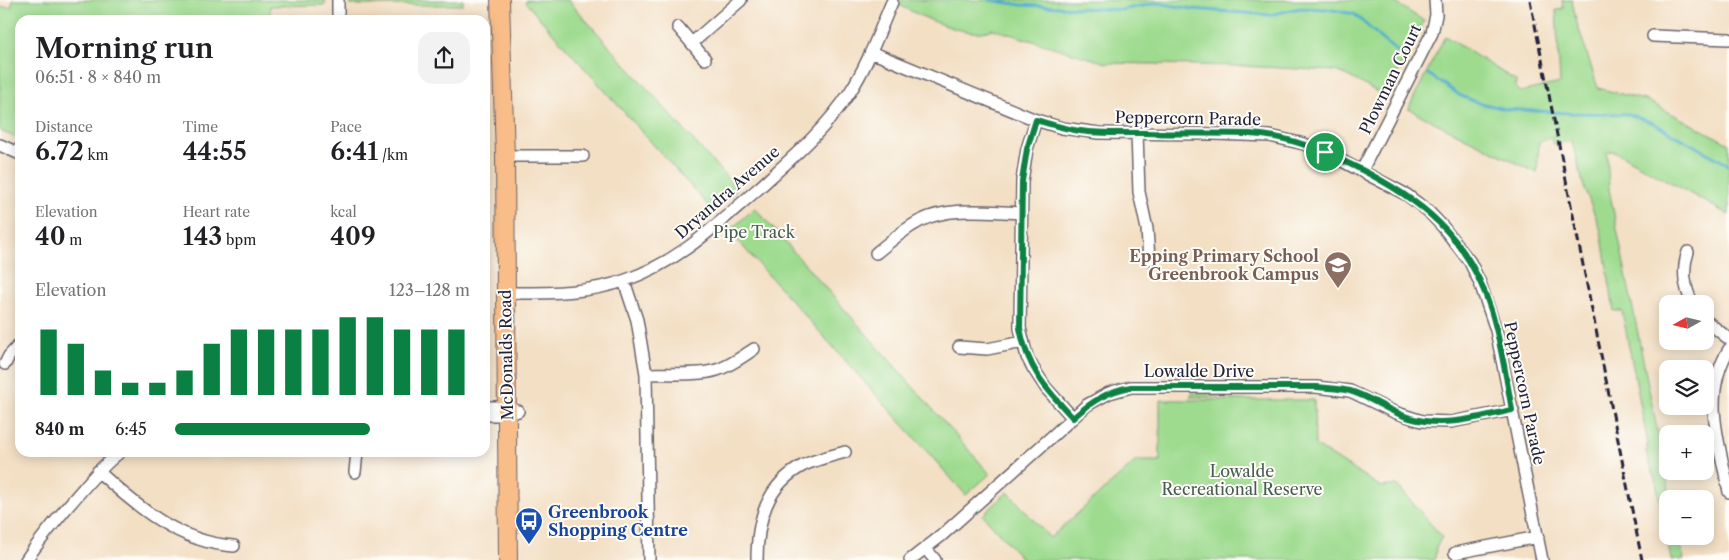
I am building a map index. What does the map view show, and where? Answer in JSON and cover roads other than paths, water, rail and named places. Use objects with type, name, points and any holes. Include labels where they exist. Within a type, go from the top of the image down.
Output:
[{"type":"main road","name":"McDonalds Road","points":[[500,0],[509,156]]},
{"type":"main road","name":"McDonalds Road","points":[[508,560],[511,293],[509,156],[511,0]]},
{"type":"main road","name":"McDonalds Road","points":[[510,411],[519,560]]},
{"type":"street","points":[[338,0],[338,15]]},
{"type":"street","points":[[692,43],[741,0]]},
{"type":"street","name":"Plowman Court","points":[[1362,170],[1432,33],[1436,15],[1435,0]]},
{"type":"street","name":"Dryandra Avenue","points":[[511,293],[572,291],[605,286],[624,281],[664,264],[694,245],[811,140],[826,124],[851,90],[892,2]]},
{"type":"street","points":[[678,27],[706,59]]},
{"type":"street","points":[[1653,36],[1729,39]]},
{"type":"street","name":"Peppercorn Parade","points":[[870,52],[1036,120],[1079,131],[1270,136],[1304,144],[1325,152],[1407,195],[1428,211],[1443,226],[1470,262],[1491,312],[1542,560]]},
{"type":"street","points":[[1036,120],[1023,166],[1019,312],[1027,357],[1040,379],[1073,418]]},
{"type":"street","points":[[1138,133],[1139,192],[1147,229],[1149,260]]},
{"type":"street","points":[[0,145],[15,152]]},
{"type":"street","points":[[509,156],[583,156]]},
{"type":"street","points":[[876,253],[909,227],[930,216],[956,212],[1021,213]]},
{"type":"street","points":[[1688,252],[1684,273],[1689,295]]},
{"type":"street","points":[[624,281],[637,320],[646,374],[649,560]]},
{"type":"street","points":[[1714,327],[1729,339]]},
{"type":"street","points":[[959,347],[987,349],[1023,342]]},
{"type":"street","points":[[5,364],[15,349]]},
{"type":"street","points":[[646,374],[716,370],[729,365],[754,349]]},
{"type":"street","points":[[1729,349],[1717,372],[1713,407],[1729,492]]},
{"type":"street","name":"Lowalde Drive","points":[[910,560],[1096,399],[1108,393],[1131,387],[1316,387],[1339,389],[1363,396],[1410,418],[1436,422],[1470,419],[1512,410]]},
{"type":"street","points":[[490,408],[510,411]]},
{"type":"street","points":[[490,414],[510,411]]},
{"type":"street","points":[[757,560],[758,528],[768,501],[776,489],[794,472],[804,466],[845,452]]},
{"type":"street","points":[[20,560],[98,471],[114,457]]},
{"type":"street","points":[[355,472],[356,457]]},
{"type":"street","points":[[98,471],[137,506],[176,530],[205,543],[234,546]]},
{"type":"street","points":[[1455,553],[1538,537]]},
{"type":"street","points":[[26,560],[36,544]]},
{"type":"street","points":[[926,548],[935,560]]},
{"type":"waterway","points":[[990,0],[1021,5],[1121,10],[1158,3],[1193,9],[1270,15],[1300,8],[1327,9],[1354,14],[1405,57]]},
{"type":"waterway","points":[[1428,74],[1461,96],[1479,103],[1506,109],[1628,114],[1653,123],[1729,165]]},
{"type":"railway","points":[[1530,0],[1642,560]]},
{"type":"place","name":"Epping Primary School Greenbrook Campus","points":[[1338,289]]},
{"type":"place","name":"Greenbrook Shopping Centre","points":[[529,545]]},
{"type":"park label","name":"Pipe Track","points":[[754,232]]},
{"type":"park label","name":"Lowalde Recreational Reserve","points":[[1242,480]]}]
